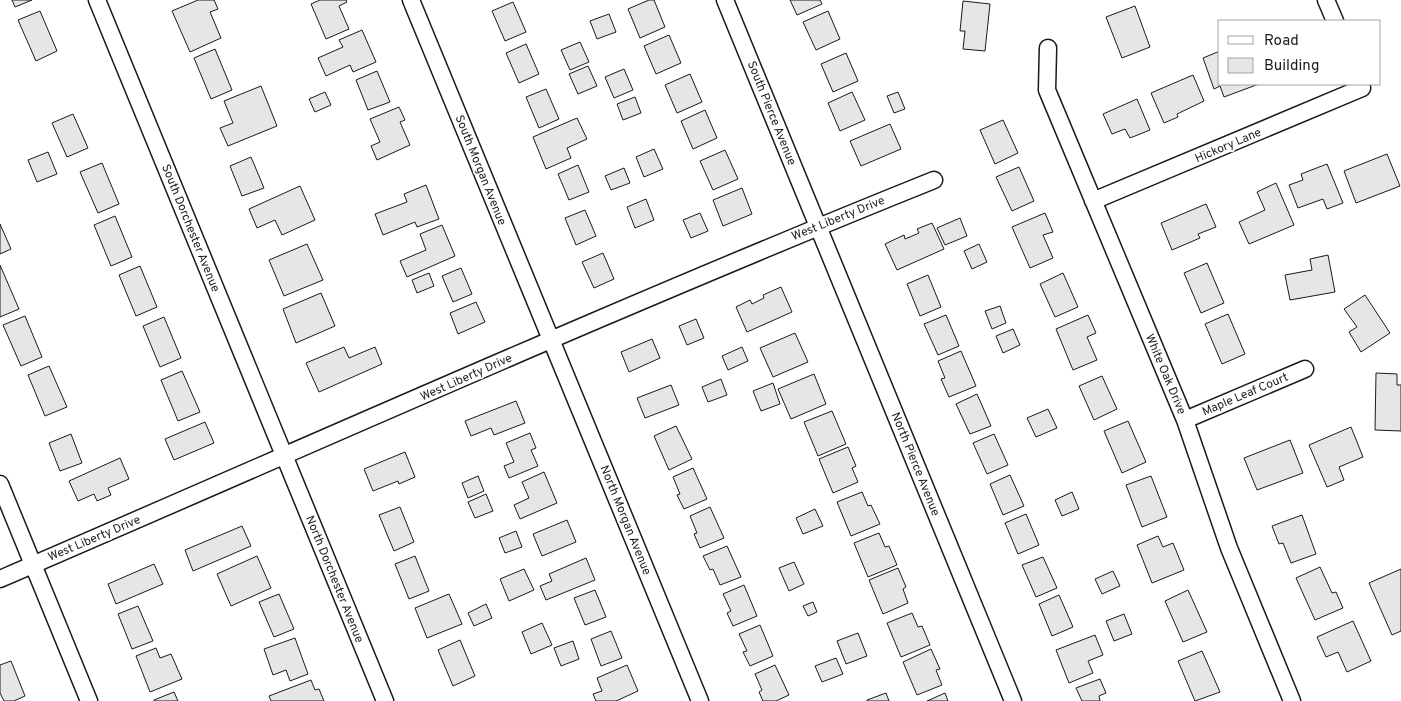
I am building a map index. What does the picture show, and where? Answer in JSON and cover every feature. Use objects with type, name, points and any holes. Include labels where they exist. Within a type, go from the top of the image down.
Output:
[{"type":"street","name":"South Dorchester Avenue","points":[[97,0],[285,456]]},
{"type":"street","name":"South Morgan Avenue","points":[[411,0],[552,339]]},
{"type":"street","name":"South Pierce Avenue","points":[[726,0],[819,226]]},
{"type":"street","points":[[1326,0],[1335,20]]},
{"type":"street","name":"White Oak Drive","points":[[1048,48],[1047,90],[1185,420],[1230,548],[1292,701]]},
{"type":"street","name":"Hickory Lane","points":[[1093,201],[1361,86]]},
{"type":"street","name":"West Liberty Drive","points":[[0,579],[552,339],[819,226],[934,180]]},
{"type":"street","name":"North Pierce Avenue","points":[[819,226],[1013,701]]},
{"type":"street","name":"North Morgan Avenue","points":[[552,339],[700,701]]},
{"type":"street","name":"Maple Leaf Court","points":[[1185,420],[1305,369]]},
{"type":"street","name":"North Dorchester Avenue","points":[[285,456],[384,701]]},
{"type":"street","points":[[0,484],[89,701]]},
{"type":"building","points":[[12,0],[32,0],[15,7]]},
{"type":"building","points":[[198,0],[214,0],[218,9],[210,12],[221,38],[190,52],[172,11]]},
{"type":"building","points":[[320,0],[346,0],[347,2],[339,6],[349,29],[326,39],[311,4]]},
{"type":"building","points":[[649,0],[654,0],[665,27],[640,38],[628,9]]},
{"type":"building","points":[[790,0],[820,0],[822,4],[797,15]]},
{"type":"building","points":[[963,1],[990,4],[985,51],[963,49],[965,31],[960,31]]},
{"type":"building","points":[[513,2],[526,32],[505,41],[492,11]]},
{"type":"building","points":[[1135,6],[1150,47],[1122,58],[1106,17]]},
{"type":"building","points":[[40,11],[57,51],[36,61],[18,20]]},
{"type":"building","points":[[828,11],[840,39],[816,50],[803,22]]},
{"type":"building","points":[[609,14],[616,32],[597,39],[590,21]]},
{"type":"building","points":[[362,30],[376,62],[353,72],[350,65],[326,76],[318,58],[343,47],[339,40]]},
{"type":"building","points":[[669,35],[681,63],[656,74],[644,46]]},
{"type":"building","points":[[580,42],[589,62],[570,70],[561,50]]},
{"type":"building","points":[[526,44],[539,74],[519,83],[506,53]]},
{"type":"building","points":[[215,49],[232,90],[211,99],[194,58]]},
{"type":"building","points":[[1218,52],[1218,85],[1256,85],[1224,97],[1220,86],[1214,89],[1203,58]]},
{"type":"building","points":[[846,53],[858,81],[833,92],[821,64]]},
{"type":"building","points":[[588,66],[597,86],[578,94],[569,74]]},
{"type":"building","points":[[624,69],[633,90],[614,98],[605,77]]},
{"type":"building","points":[[377,71],[390,102],[368,110],[356,80]]},
{"type":"building","points":[[690,74],[702,102],[677,113],[665,85]]},
{"type":"building","points":[[1193,75],[1204,101],[1177,114],[1178,117],[1164,123],[1151,93]]},
{"type":"building","points":[[261,86],[277,126],[228,146],[220,128],[233,123],[224,101]]},
{"type":"building","points":[[546,89],[559,119],[539,128],[526,97]]},
{"type":"building","points":[[325,92],[331,105],[315,112],[309,99]]},
{"type":"building","points":[[852,92],[865,120],[840,131],[828,103]]},
{"type":"building","points":[[898,92],[905,109],[894,113],[887,96]]},
{"type":"building","points":[[635,97],[641,113],[623,120],[617,104]]},
{"type":"building","points":[[1137,99],[1150,130],[1130,138],[1125,129],[1112,134],[1103,114]]},
{"type":"building","points":[[399,107],[405,120],[400,122],[410,145],[377,160],[371,146],[380,142],[370,119]]},
{"type":"building","points":[[705,110],[717,138],[693,149],[681,121]]},
{"type":"building","points":[[73,114],[88,148],[67,157],[52,123]]},
{"type":"building","points":[[577,118],[587,139],[567,148],[571,158],[546,169],[533,137]]},
{"type":"building","points":[[1003,120],[1018,153],[995,164],[980,130]]},
{"type":"building","points":[[890,124],[901,149],[861,166],[850,141]]},
{"type":"building","points":[[654,149],[663,169],[644,177],[636,157]]},
{"type":"building","points":[[725,150],[738,179],[713,190],[700,161]]},
{"type":"building","points":[[48,152],[57,174],[37,182],[28,160]]},
{"type":"building","points":[[1387,154],[1400,186],[1356,203],[1344,171]]},
{"type":"building","points":[[251,157],[264,188],[242,196],[230,166]]},
{"type":"building","points":[[102,163],[119,204],[98,213],[80,172]]},
{"type":"building","points":[[1327,164],[1343,203],[1327,209],[1323,199],[1298,208],[1289,185],[1303,180],[1301,174]]},
{"type":"building","points":[[578,165],[589,192],[569,200],[558,174]]},
{"type":"building","points":[[1019,167],[1034,201],[1012,211],[996,177]]},
{"type":"building","points":[[624,168],[630,183],[611,190],[605,176]]},
{"type":"building","points":[[1276,183],[1294,225],[1249,244],[1239,222],[1265,210],[1257,192]]},
{"type":"building","points":[[426,185],[439,219],[417,227],[415,222],[383,235],[375,214],[407,202],[404,194]]},
{"type":"building","points":[[300,186],[315,220],[282,235],[275,220],[257,228],[249,209]]},
{"type":"building","points":[[742,188],[752,214],[723,226],[713,200]]},
{"type":"building","points":[[646,199],[654,220],[635,228],[627,207]]},
{"type":"building","points":[[1206,204],[1216,227],[1198,234],[1200,238],[1172,250],[1161,223]]},
{"type":"building","points":[[585,210],[596,236],[576,245],[565,218]]},
{"type":"building","points":[[700,213],[708,231],[691,238],[683,220]]},
{"type":"building","points":[[1045,213],[1053,232],[1043,235],[1053,258],[1030,268],[1012,227]]},
{"type":"building","points":[[115,216],[132,257],[111,266],[94,225]]},
{"type":"building","points":[[960,218],[967,236],[945,245],[937,228]]},
{"type":"building","points":[[932,223],[944,249],[897,270],[885,244],[904,235],[905,239],[919,233],[917,229]]},
{"type":"building","points":[[0,224],[11,249],[0,254]]},
{"type":"building","points":[[442,225],[455,256],[407,277],[400,261],[426,250],[420,234]]},
{"type":"building","points":[[307,244],[323,280],[284,296],[269,260]]},
{"type":"building","points":[[979,244],[987,262],[972,269],[964,251]]},
{"type":"building","points":[[603,253],[614,279],[594,288],[582,262]]},
{"type":"building","points":[[1328,255],[1335,292],[1290,300],[1285,275],[1312,270],[1310,259]]},
{"type":"building","points":[[1207,263],[1224,303],[1201,313],[1184,273]]},
{"type":"building","points":[[0,265],[19,309],[0,317]]},
{"type":"building","points":[[140,266],[157,307],[136,316],[119,275]]},
{"type":"building","points":[[461,268],[472,294],[453,302],[442,276]]},
{"type":"building","points":[[429,273],[434,286],[417,293],[412,280]]},
{"type":"building","points":[[1063,273],[1078,307],[1055,317],[1040,284]]},
{"type":"building","points":[[928,275],[941,307],[920,316],[907,284]]},
{"type":"building","points":[[781,287],[792,312],[747,332],[736,307],[750,300],[752,304],[764,298],[763,295]]},
{"type":"building","points":[[321,293],[335,326],[296,343],[283,309]]},
{"type":"building","points":[[1365,295],[1390,333],[1361,352],[1349,332],[1357,327],[1344,309]]},
{"type":"building","points":[[476,302],[485,322],[458,334],[450,313]]},
{"type":"building","points":[[1000,306],[1006,323],[992,329],[985,311]]},
{"type":"building","points":[[1228,314],[1245,354],[1222,364],[1205,324]]},
{"type":"building","points":[[946,315],[959,346],[938,355],[924,324]]},
{"type":"building","points":[[1088,315],[1096,333],[1087,337],[1097,360],[1073,370],[1056,329]]},
{"type":"building","points":[[25,316],[42,357],[21,366],[3,325]]},
{"type":"building","points":[[164,317],[181,358],[160,367],[143,326]]},
{"type":"building","points":[[696,319],[704,338],[687,345],[679,326]]},
{"type":"building","points":[[1013,329],[1020,345],[1003,353],[996,336]]},
{"type":"building","points":[[795,333],[808,362],[773,377],[760,348]]},
{"type":"building","points":[[652,339],[660,358],[629,372],[621,352]]},
{"type":"building","points":[[344,347],[349,358],[375,347],[382,364],[319,392],[306,363]]},
{"type":"building","points":[[742,347],[748,361],[728,370],[722,356]]},
{"type":"building","points":[[961,351],[976,386],[949,397],[941,379],[945,378],[938,361]]},
{"type":"building","points":[[49,366],[67,407],[45,416],[28,375]]},
{"type":"building","points":[[182,371],[200,412],[178,421],[161,380]]},
{"type":"building","points":[[1376,373],[1397,374],[1397,385],[1401,385],[1401,431],[1375,430]]},
{"type":"building","points":[[814,374],[826,404],[791,419],[778,389]]},
{"type":"building","points":[[1102,376],[1117,409],[1094,420],[1079,386]]},
{"type":"building","points":[[721,379],[727,395],[708,402],[702,387]]},
{"type":"building","points":[[773,383],[780,404],[761,411],[753,391]]},
{"type":"building","points":[[671,385],[679,405],[645,418],[637,398]]},
{"type":"building","points":[[977,394],[991,426],[970,434],[956,404]]},
{"type":"building","points":[[516,401],[525,423],[494,435],[491,428],[471,436],[465,421]]},
{"type":"building","points":[[1048,409],[1057,428],[1036,437],[1027,418]]},
{"type":"building","points":[[832,411],[846,444],[818,456],[804,422]]},
{"type":"building","points":[[1128,421],[1146,462],[1122,473],[1104,431]]},
{"type":"building","points":[[205,422],[214,443],[174,460],[165,439]]},
{"type":"building","points":[[676,426],[692,459],[669,470],[654,436]]},
{"type":"building","points":[[1351,427],[1363,457],[1339,467],[1344,480],[1327,487],[1309,445]]},
{"type":"building","points":[[530,433],[536,448],[531,450],[538,466],[509,478],[504,466],[514,462],[506,443]]},
{"type":"building","points":[[71,434],[82,463],[60,471],[49,443]]},
{"type":"building","points":[[994,434],[1008,465],[987,474],[973,443]]},
{"type":"building","points":[[1290,440],[1303,473],[1257,490],[1244,458]]},
{"type":"building","points":[[848,447],[856,466],[852,468],[858,482],[833,493],[819,459]]},
{"type":"building","points":[[405,452],[415,477],[399,484],[398,481],[373,491],[364,469]]},
{"type":"building","points":[[120,458],[129,479],[108,488],[111,495],[97,501],[94,494],[78,501],[69,481]]},
{"type":"building","points":[[693,468],[707,499],[684,509],[677,495],[680,494],[673,477]]},
{"type":"building","points":[[544,472],[557,503],[520,519],[514,505],[529,498],[522,482]]},
{"type":"building","points":[[1010,475],[1024,506],[1003,515],[990,484]]},
{"type":"building","points":[[478,476],[484,491],[468,498],[462,483]]},
{"type":"building","points":[[1151,476],[1167,517],[1142,527],[1126,485]]},
{"type":"building","points":[[862,492],[868,506],[871,505],[880,524],[851,536],[837,502]]},
{"type":"building","points":[[1072,492],[1079,509],[1062,516],[1055,500]]},
{"type":"building","points":[[486,494],[493,511],[475,518],[468,502]]},
{"type":"building","points":[[400,507],[414,542],[394,551],[379,515]]},
{"type":"building","points":[[710,507],[724,538],[700,548],[694,534],[697,533],[690,516]]},
{"type":"building","points":[[815,509],[823,526],[803,534],[796,518]]},
{"type":"building","points":[[1026,514],[1039,545],[1018,554],[1005,523]]},
{"type":"building","points":[[1302,515],[1316,554],[1291,563],[1283,543],[1279,544],[1272,526]]},
{"type":"building","points":[[567,520],[576,542],[542,556],[533,534]]},
{"type":"building","points":[[242,526],[251,546],[193,571],[185,550]]},
{"type":"building","points":[[516,531],[522,547],[505,553],[499,538]]},
{"type":"building","points":[[879,533],[885,547],[889,546],[897,565],[868,577],[854,543]]},
{"type":"building","points":[[1158,536],[1163,547],[1173,543],[1184,570],[1152,583],[1137,545]]},
{"type":"building","points":[[727,546],[741,577],[720,585],[713,569],[710,570],[703,556]]},
{"type":"building","points":[[257,556],[271,588],[231,606],[217,574]]},
{"type":"building","points":[[415,556],[429,591],[409,599],[395,564]]},
{"type":"building","points":[[1043,557],[1057,588],[1036,597],[1022,565]]},
{"type":"building","points":[[586,558],[595,580],[546,600],[540,586],[552,581],[549,574]]},
{"type":"building","points":[[794,562],[804,584],[789,591],[779,568]]},
{"type":"building","points":[[154,564],[163,584],[116,604],[108,584]]},
{"type":"building","points":[[1320,567],[1332,593],[1336,592],[1343,608],[1315,620],[1296,578]]},
{"type":"building","points":[[898,568],[906,587],[903,589],[908,603],[883,614],[869,580]]},
{"type":"building","points":[[524,569],[534,590],[509,601],[500,579]]},
{"type":"building","points":[[1401,569],[1401,631],[1392,635],[1369,583]]},
{"type":"building","points":[[1113,571],[1120,586],[1102,594],[1095,579]]},
{"type":"building","points":[[744,585],[757,616],[733,626],[727,613],[731,611],[723,594]]},
{"type":"building","points":[[595,590],[606,617],[585,625],[574,598]]},
{"type":"building","points":[[1188,590],[1207,632],[1183,642],[1165,601]]},
{"type":"building","points":[[279,594],[294,629],[274,637],[259,602]]},
{"type":"building","points":[[449,594],[462,624],[427,638],[415,608]]},
{"type":"building","points":[[1059,595],[1073,627],[1052,636],[1039,604]]},
{"type":"building","points":[[813,602],[817,612],[808,616],[803,606]]},
{"type":"building","points":[[486,604],[492,618],[474,626],[468,613]]},
{"type":"building","points":[[138,606],[153,641],[132,649],[118,614]]},
{"type":"building","points":[[912,613],[918,627],[922,626],[930,645],[901,657],[887,623]]},
{"type":"building","points":[[1124,614],[1132,634],[1114,641],[1106,621]]},
{"type":"building","points":[[1353,621],[1371,661],[1347,672],[1338,652],[1326,657],[1317,637]]},
{"type":"building","points":[[542,623],[552,645],[531,654],[522,632]]},
{"type":"building","points":[[760,625],[773,656],[750,666],[743,652],[747,651],[739,634]]},
{"type":"building","points":[[611,631],[622,658],[601,666],[591,639]]},
{"type":"building","points":[[858,633],[867,656],[846,664],[837,641]]},
{"type":"building","points":[[1095,635],[1103,655],[1088,661],[1093,673],[1069,683],[1056,650]]},
{"type":"building","points":[[295,638],[308,674],[290,681],[286,670],[273,675],[264,649]]},
{"type":"building","points":[[460,640],[475,676],[453,686],[438,650]]},
{"type":"building","points":[[573,641],[579,659],[561,666],[554,648]]},
{"type":"building","points":[[156,648],[160,658],[171,654],[182,679],[150,692],[136,656]]},
{"type":"building","points":[[931,649],[940,669],[936,670],[942,685],[917,695],[903,662]]},
{"type":"building","points":[[1202,651],[1220,692],[1195,701],[1178,661]]},
{"type":"building","points":[[836,658],[843,674],[822,682],[815,666]]},
{"type":"building","points":[[11,661],[25,696],[14,701],[4,701],[0,693],[0,665]]},
{"type":"building","points":[[627,665],[638,691],[616,701],[596,701],[593,694],[602,691],[597,678]]},
{"type":"building","points":[[775,665],[789,695],[776,701],[763,701],[759,692],[762,690],[755,674]]},
{"type":"building","points":[[1100,679],[1106,693],[1099,696],[1100,701],[1082,701],[1076,688]]},
{"type":"building","points":[[311,680],[315,690],[319,689],[324,701],[271,701],[269,696]]},
{"type":"building","points":[[174,692],[178,701],[154,701],[154,700]]},
{"type":"building","points":[[886,693],[889,701],[867,701],[867,700]]},
{"type":"building","points":[[945,693],[948,701],[927,701]]}]
